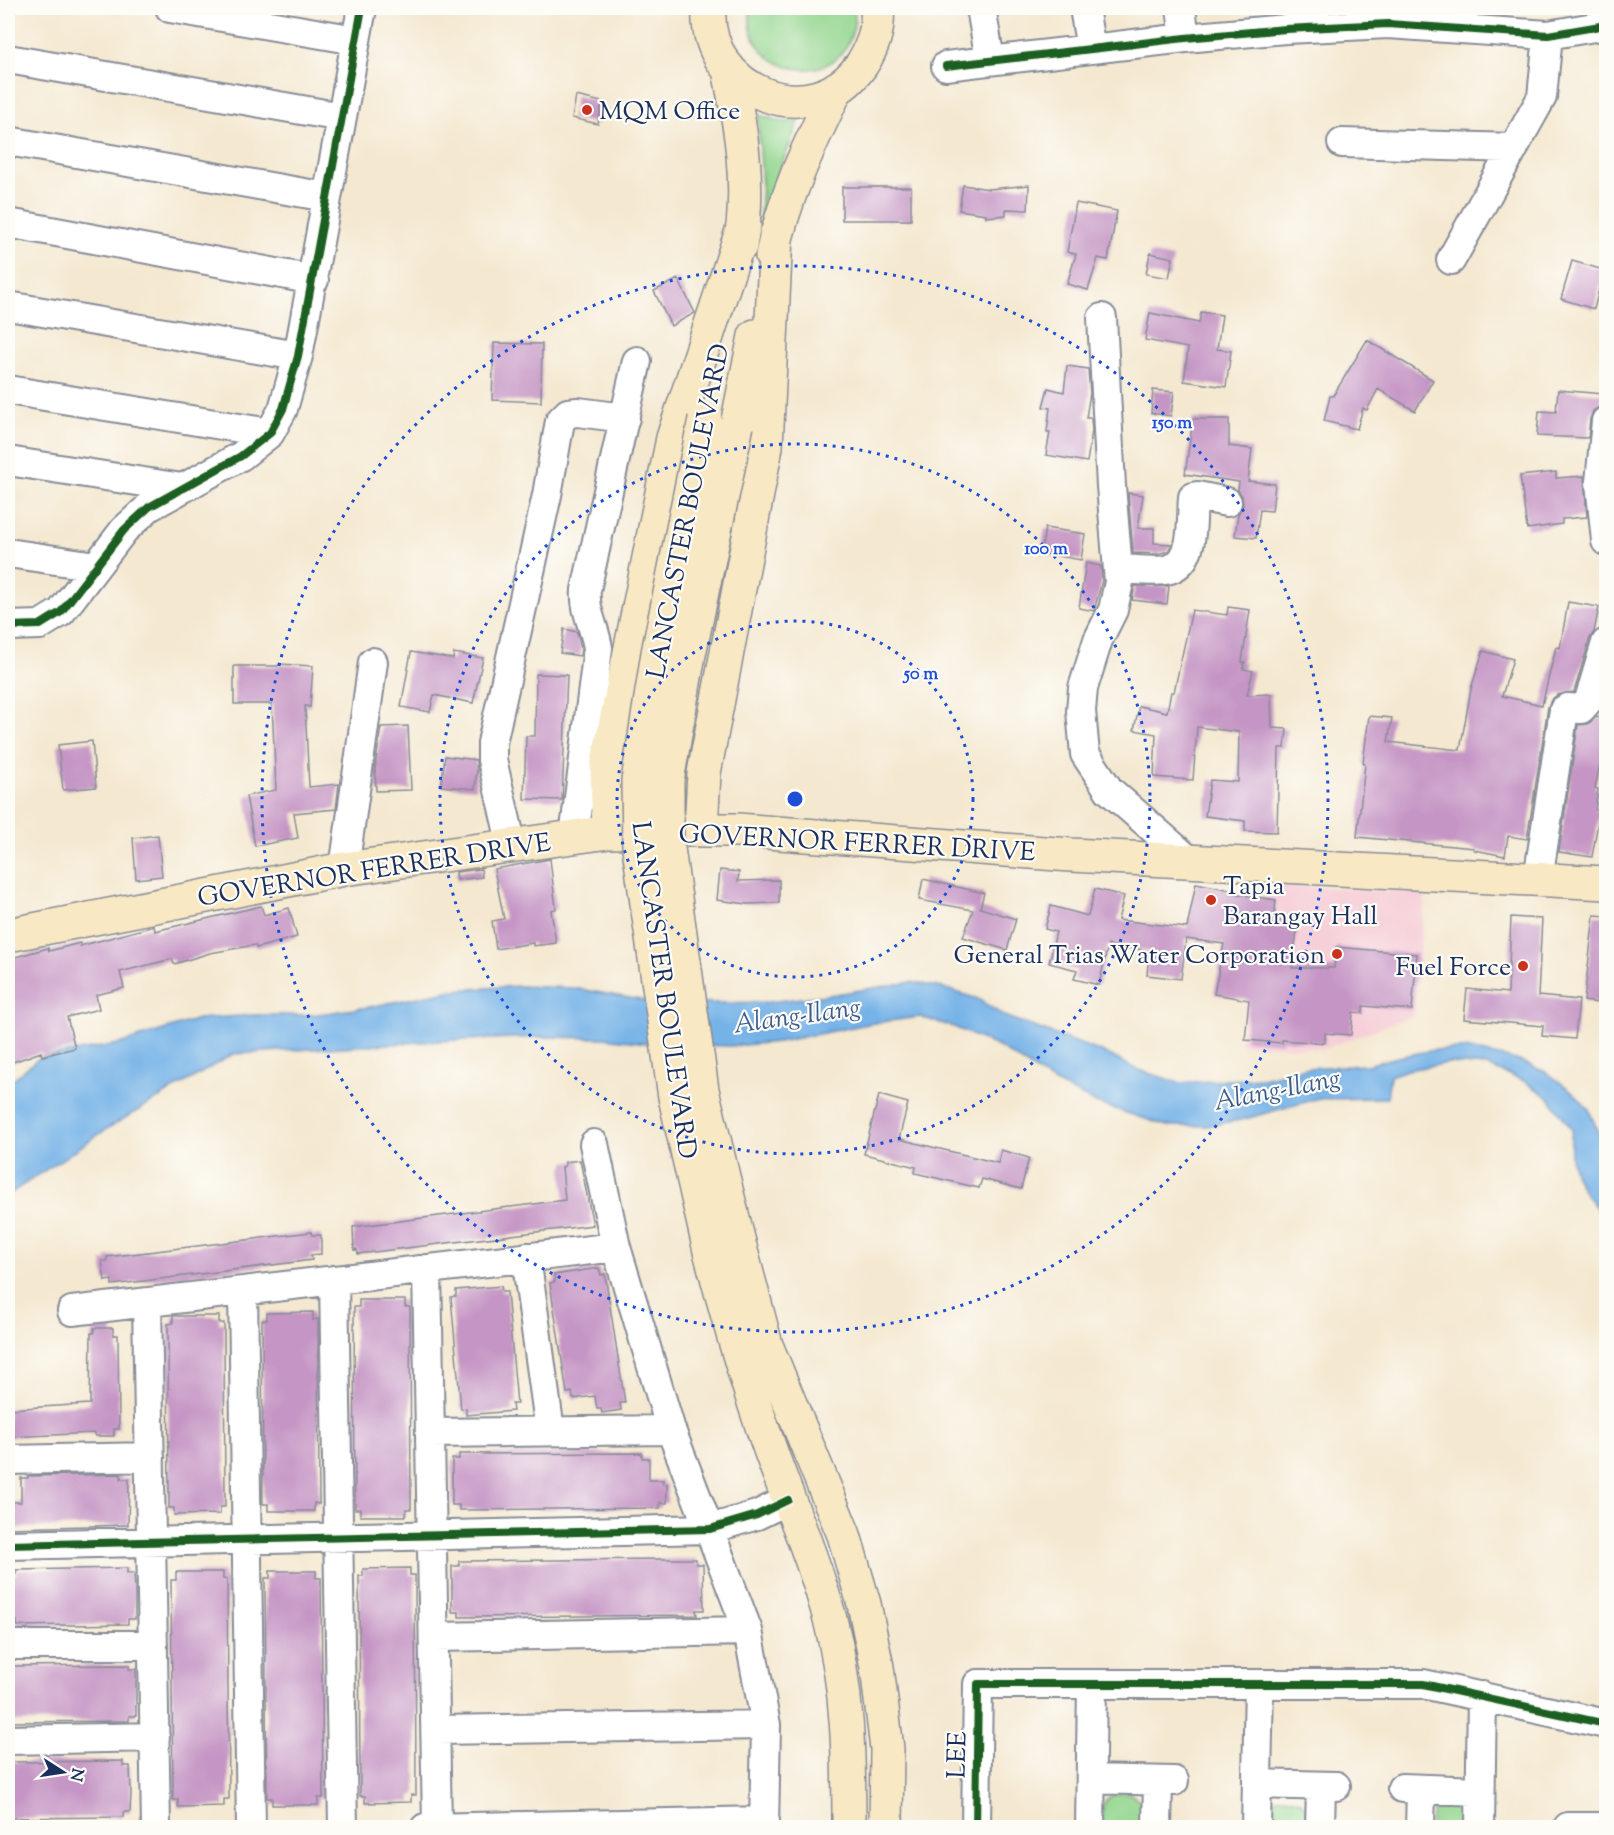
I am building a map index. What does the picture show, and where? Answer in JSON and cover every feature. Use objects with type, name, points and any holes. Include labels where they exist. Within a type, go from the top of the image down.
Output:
[{"type":"main road","points":[[709,8],[713,42],[729,70],[753,90],[781,99],[810,98],[837,88],[849,79],[867,56],[877,27],[877,8]]},
{"type":"main road","name":"LANCASTER BOULEVARD","points":[[729,70],[739,119],[746,177],[744,225],[658,653],[638,781],[639,848],[675,1097],[725,1249],[844,1535],[864,1604],[877,1667],[887,1749],[886,1827]]},
{"type":"main road","name":"LANCASTER BOULEVARD","points":[[837,88],[794,179],[776,235],[689,654],[667,781],[667,841],[725,1249],[729,1325],[788,1500],[811,1557],[830,1621],[844,1689],[849,1753],[849,1827]]},
{"type":"main road","points":[[609,832],[607,767],[673,438],[744,225]]},
{"type":"main road","points":[[701,830],[704,773],[766,447],[776,235]]},
{"type":"main road","name":"GOVERNOR FERRER DRIVE","points":[[8,935],[344,869],[609,832],[750,831],[1071,855],[1606,883]]},
{"type":"street","points":[[170,8],[356,40]]},
{"type":"street","points":[[8,626],[40,625],[61,612],[124,530],[149,507],[241,456],[270,433],[282,409],[298,356],[314,280],[362,8]]},
{"type":"street","points":[[981,8],[990,60]]},
{"type":"street","points":[[1084,8],[1091,49]]},
{"type":"street","points":[[1181,8],[1185,38]]},
{"type":"street","points":[[946,66],[1185,38],[1284,18],[1387,16],[1548,35],[1606,25]]},
{"type":"street","points":[[1451,260],[1542,97],[1548,35]]},
{"type":"street","points":[[8,59],[342,117]]},
{"type":"street","points":[[8,141],[327,197]]},
{"type":"street","points":[[1342,143],[1514,148]]},
{"type":"street","points":[[8,223],[314,280]]},
{"type":"street","points":[[8,306],[298,356]]},
{"type":"street","points":[[1102,318],[1110,486],[1119,582],[1113,610],[1098,640],[1083,688],[1080,711],[1085,754],[1109,790],[1190,861]]},
{"type":"street","points":[[574,837],[598,648],[587,614],[586,590],[637,361]]},
{"type":"street","points":[[8,390],[270,433]]},
{"type":"street","points":[[512,846],[492,760],[492,743],[544,507],[560,421],[568,413],[578,412],[625,417]]},
{"type":"street","points":[[1606,421],[1600,482],[1606,541]]},
{"type":"street","points":[[8,461],[182,488]]},
{"type":"street","points":[[1118,569],[1168,570],[1181,563],[1189,546],[1193,497],[1227,502]]},
{"type":"street","points":[[8,553],[96,566]]},
{"type":"street","points":[[1538,879],[1564,710],[1581,709],[1586,705],[1597,679],[1606,643]]},
{"type":"street","points":[[344,869],[373,662]]},
{"type":"street","points":[[425,1827],[765,1824],[766,1725],[748,1631],[710,1528],[670,1430],[616,1247],[594,1144]]},
{"type":"street","points":[[72,1311],[616,1247]]},
{"type":"street","points":[[526,1257],[550,1431]]},
{"type":"street","points":[[427,1269],[437,1827]]},
{"type":"street","points":[[334,1280],[343,1827]]},
{"type":"street","points":[[243,1291],[251,1827]]},
{"type":"street","points":[[147,1303],[156,1827]]},
{"type":"street","points":[[430,1433],[670,1430]]},
{"type":"street","points":[[8,1460],[150,1457]]},
{"type":"street","points":[[8,1545],[710,1528],[757,1515],[788,1500]]},
{"type":"street","points":[[434,1637],[748,1631]]},
{"type":"street","points":[[8,1645],[153,1645]]},
{"type":"street","points":[[1090,1827],[1092,1684],[1423,1683],[1606,1724]]},
{"type":"street","name":"LEE","points":[[976,1827],[978,1684],[1092,1684]]},
{"type":"street","points":[[1256,1827],[1258,1684]]},
{"type":"street","points":[[1480,1827],[1482,1696]]},
{"type":"street","points":[[436,1730],[766,1725]]},
{"type":"street","points":[[8,1740],[155,1737]]},
{"type":"street","points":[[1090,1779],[1166,1781],[1157,1827]]},
{"type":"street","points":[[1257,1784],[1329,1786],[1320,1827]]},
{"type":"street","points":[[1420,1827],[1412,1789],[1480,1791]]},
{"type":"street","points":[[1568,1827],[1606,1827]]},
{"type":"shaded area","name":"General Trias Water Corporation","points":[[1265,884],[1425,893],[1414,1015],[1324,1049],[1240,1044]]},
{"type":"green space","points":[[751,8],[854,8],[853,31],[839,56],[823,66],[805,69],[787,67],[771,59],[758,46],[751,29]]},
{"type":"green space","points":[[758,115],[783,122],[799,121],[760,222],[762,185]]},
{"type":"green space","points":[[1129,1793],[1140,1804],[1143,1812],[1143,1827],[1100,1828],[1105,1801],[1113,1795]]},
{"type":"green space","points":[[1279,1797],[1294,1798],[1302,1803],[1307,1813],[1308,1827],[1265,1828],[1268,1806]]},
{"type":"green space","points":[[1444,1800],[1466,1806],[1473,1827],[1430,1828],[1433,1809]]},
{"type":"water","name":"Alang-Ilang","points":[[911,982],[943,988],[978,999],[1004,1016],[1107,1054],[1136,1069],[1179,1083],[1262,1078],[1306,1068],[1367,1065],[1434,1050],[1466,1049],[1517,1060],[1546,1072],[1572,1091],[1589,1110],[1606,1151],[1606,1220],[1588,1198],[1577,1179],[1571,1158],[1572,1129],[1549,1098],[1524,1081],[1487,1066],[1449,1063],[1407,1070],[1390,1076],[1387,1098],[1316,1099],[1245,1119],[1207,1126],[1167,1126],[1096,1103],[1053,1082],[999,1047],[954,1027],[920,1017],[873,1023],[778,1042],[732,1046],[657,1044],[604,1038],[541,1037],[233,1054],[110,1127],[8,1195],[8,1083],[39,1058],[119,1044],[198,1019],[254,1015],[311,1015],[369,1007],[453,990],[519,986],[573,988],[647,1001],[718,1003],[769,1002]]},
{"type":"building","name":"MQM Office","points":[[576,96],[602,102],[598,124],[572,118]]},
{"type":"building","points":[[963,185],[989,189],[1029,185],[1028,210],[1006,209],[1006,215],[986,217],[986,214],[959,210]]},
{"type":"building","points":[[842,187],[911,187],[911,220],[842,220]]},
{"type":"building","points":[[1076,203],[1117,211],[1108,260],[1098,258],[1088,290],[1067,284],[1076,254],[1067,252]]},
{"type":"building","points":[[1150,253],[1173,258],[1169,278],[1146,274]]},
{"type":"building","points":[[1572,261],[1604,270],[1594,309],[1561,299]]},
{"type":"building","points":[[678,279],[695,313],[671,326],[654,291]]},
{"type":"building","points":[[1201,312],[1222,315],[1217,349],[1231,351],[1226,387],[1184,381],[1188,348],[1145,340],[1150,313],[1199,323]]},
{"type":"building","points":[[1367,340],[1433,380],[1415,411],[1378,389],[1367,410],[1363,408],[1357,429],[1324,421],[1330,396],[1333,396]]},
{"type":"building","points":[[494,343],[542,344],[541,402],[492,400]]},
{"type":"building","points":[[1067,366],[1088,369],[1090,393],[1086,418],[1091,418],[1092,431],[1087,462],[1046,455],[1050,432],[1047,432],[1050,408],[1043,407],[1048,388],[1064,392]]},
{"type":"building","points":[[1153,390],[1174,392],[1171,416],[1151,413]]},
{"type":"building","points":[[1558,390],[1603,394],[1601,406],[1593,411],[1590,419],[1588,438],[1537,436],[1539,411],[1556,412]]},
{"type":"building","points":[[1193,419],[1229,419],[1229,446],[1252,449],[1248,481],[1275,484],[1272,511],[1260,510],[1256,538],[1235,536],[1238,514],[1243,505],[1242,496],[1238,490],[1239,482],[1185,474]]},
{"type":"building","points":[[1556,472],[1556,478],[1584,476],[1587,517],[1562,519],[1562,524],[1527,529],[1520,476]]},
{"type":"building","points":[[1128,493],[1143,495],[1138,528],[1154,528],[1154,543],[1172,544],[1168,551],[1158,554],[1133,553]]},
{"type":"building","points":[[1045,528],[1085,534],[1081,560],[1041,553]]},
{"type":"building","points":[[1086,563],[1101,566],[1102,581],[1094,611],[1079,608]]},
{"type":"building","points":[[1135,586],[1169,586],[1167,604],[1132,600]]},
{"type":"building","points":[[1568,602],[1599,607],[1594,632],[1590,638],[1574,692],[1557,695],[1548,707],[1527,839],[1508,836],[1505,856],[1474,850],[1474,848],[1357,837],[1369,716],[1392,718],[1388,742],[1460,750],[1471,689],[1483,651],[1513,659],[1502,696],[1542,705],[1556,647],[1560,648]]},
{"type":"building","points":[[1228,607],[1250,610],[1242,662],[1245,662],[1243,669],[1253,671],[1247,695],[1271,694],[1272,728],[1287,729],[1285,748],[1279,748],[1277,832],[1245,831],[1245,821],[1205,816],[1210,780],[1238,782],[1239,732],[1197,727],[1193,780],[1154,777],[1156,734],[1134,730],[1139,706],[1167,712],[1171,692],[1174,692],[1192,610],[1227,615]]},
{"type":"building","points":[[564,629],[577,632],[581,649],[580,656],[560,653]]},
{"type":"building","points":[[411,652],[453,659],[454,653],[483,658],[473,703],[434,695],[430,712],[401,707]]},
{"type":"building","points":[[279,664],[313,666],[310,707],[305,706],[309,787],[339,784],[336,809],[294,813],[298,838],[255,846],[246,796],[276,790],[272,704],[234,704],[234,666],[278,666]]},
{"type":"building","points":[[536,674],[567,675],[562,800],[524,799],[526,736],[535,736]]},
{"type":"building","points":[[1596,717],[1606,719],[1606,751],[1603,750],[1595,788],[1598,789],[1595,810],[1600,811],[1592,857],[1559,852],[1578,725],[1588,724]]},
{"type":"building","points":[[408,726],[411,790],[376,791],[375,769],[381,727]]},
{"type":"building","points":[[92,741],[96,787],[63,790],[58,745]]},
{"type":"building","points":[[445,756],[476,760],[475,789],[441,786]]},
{"type":"building","points":[[158,835],[162,876],[136,879],[133,838]]},
{"type":"building","points":[[550,859],[556,909],[551,910],[556,943],[533,946],[533,943],[496,949],[492,921],[504,919],[494,869]]},
{"type":"building","points":[[481,869],[482,877],[457,880],[456,872]]},
{"type":"building","points":[[720,870],[739,872],[738,881],[779,880],[779,903],[747,904],[717,900]]},
{"type":"building","points":[[923,879],[984,893],[980,908],[1016,919],[1007,950],[963,937],[973,910],[919,900]]},
{"type":"building","points":[[1196,883],[1231,890],[1230,893],[1276,900],[1274,920],[1298,923],[1292,968],[1334,968],[1336,947],[1417,954],[1412,1010],[1363,1006],[1363,1013],[1353,1012],[1351,1035],[1325,1033],[1325,1043],[1245,1040],[1249,1000],[1214,994],[1224,944],[1186,939],[1181,979],[1147,975],[1149,951],[1108,945],[1099,985],[1074,979],[1077,970],[1049,963],[1056,932],[1045,929],[1051,906],[1088,916],[1095,889],[1124,896],[1118,920],[1187,928]]},
{"type":"building","points":[[261,906],[264,915],[289,908],[297,937],[256,948],[255,945],[210,953],[174,964],[172,959],[120,972],[124,988],[96,995],[99,1009],[67,1017],[75,1048],[42,1056],[41,1052],[8,1064],[8,959],[48,948],[49,951],[80,943],[80,946],[154,926],[155,931]]},
{"type":"building","points":[[1594,915],[1606,916],[1606,1004],[1584,1001]]},
{"type":"building","points":[[1511,917],[1542,919],[1538,996],[1579,1000],[1575,1039],[1542,1036],[1543,1026],[1464,1019],[1467,989],[1508,993]]},
{"type":"building","points":[[879,1095],[908,1103],[899,1139],[998,1163],[1001,1150],[1029,1158],[1021,1189],[982,1179],[979,1188],[915,1173],[916,1167],[864,1154]]},
{"type":"building","points":[[580,1160],[593,1225],[358,1254],[357,1249],[354,1250],[353,1227],[565,1200],[562,1167],[565,1166],[565,1162]]},
{"type":"building","points":[[311,1232],[312,1235],[321,1235],[321,1254],[311,1255],[312,1260],[112,1285],[112,1280],[105,1281],[102,1261],[107,1261],[107,1257]]},
{"type":"building","points":[[599,1268],[601,1275],[605,1274],[625,1403],[620,1403],[621,1410],[602,1413],[601,1409],[597,1409],[595,1396],[573,1399],[572,1392],[567,1393],[550,1283],[555,1282],[554,1275]]},
{"type":"building","points":[[501,1286],[502,1292],[507,1292],[517,1404],[512,1404],[513,1411],[466,1415],[466,1408],[461,1409],[451,1297],[456,1296],[456,1290]]},
{"type":"building","points":[[359,1300],[405,1300],[405,1307],[410,1307],[411,1509],[406,1509],[406,1516],[360,1516],[360,1509],[355,1509],[354,1307],[359,1307]]},
{"type":"building","points":[[313,1312],[313,1320],[318,1319],[319,1504],[314,1503],[314,1511],[268,1511],[268,1504],[263,1504],[262,1320],[267,1320],[267,1313]]},
{"type":"building","points":[[173,1316],[219,1316],[219,1323],[224,1323],[225,1507],[220,1507],[220,1514],[174,1515],[174,1508],[169,1508],[168,1324],[173,1323]]},
{"type":"building","points":[[94,1328],[113,1328],[113,1335],[118,1335],[119,1429],[114,1429],[114,1436],[95,1436],[95,1433],[8,1437],[8,1409],[90,1404],[91,1333],[94,1333]]},
{"type":"building","points":[[642,1453],[642,1458],[649,1458],[649,1480],[663,1480],[663,1484],[667,1484],[667,1503],[660,1503],[660,1508],[459,1510],[459,1505],[452,1505],[452,1459],[459,1459],[459,1454]]},
{"type":"building","points":[[121,1474],[121,1479],[129,1479],[128,1525],[9,1528],[8,1502],[21,1502],[21,1478]]},
{"type":"building","points":[[696,1559],[696,1564],[703,1564],[704,1610],[696,1610],[697,1615],[459,1617],[459,1612],[452,1612],[452,1566],[459,1566],[459,1561]]},
{"type":"building","points":[[127,1568],[127,1573],[134,1573],[135,1589],[135,1619],[128,1619],[128,1624],[17,1626],[17,1621],[8,1621],[8,1575],[16,1574],[16,1570]]},
{"type":"building","points":[[410,1568],[410,1575],[415,1575],[416,1795],[411,1795],[411,1802],[365,1803],[365,1796],[360,1796],[359,1576],[363,1576],[363,1569]]},
{"type":"building","points":[[270,1571],[316,1571],[316,1578],[321,1578],[323,1798],[318,1798],[318,1805],[272,1805],[272,1798],[267,1798],[265,1578],[270,1578]]},
{"type":"building","points":[[176,1572],[223,1572],[223,1579],[227,1579],[229,1799],[224,1799],[224,1806],[178,1807],[178,1800],[173,1800],[171,1580],[176,1580]]},
{"type":"building","points":[[129,1665],[129,1669],[136,1669],[136,1716],[129,1716],[129,1721],[8,1722],[8,1666]]},
{"type":"building","points":[[123,1761],[123,1766],[130,1766],[131,1793],[130,1812],[124,1812],[123,1817],[8,1818],[8,1762]]},
{"type":"cycle path","points":[[8,626],[40,625],[61,612],[124,530],[149,507],[241,456],[270,433],[283,409],[298,356],[362,8]]},
{"type":"cycle path","points":[[946,66],[1185,38],[1286,29],[1388,24],[1548,35],[1606,25]]},
{"type":"cycle path","points":[[8,1545],[710,1529],[757,1515],[788,1500]]},
{"type":"cycle path","points":[[976,1828],[978,1684],[1423,1684],[1606,1724]]},
{"type":"place","name":"MQM Office","points":[[587,110]]},
{"type":"place","name":"Tapia Barangay Hall","points":[[1211,900]]},
{"type":"place","name":"General Trias Water Corporation","points":[[1337,954]]},
{"type":"place","name":"Fuel Force","points":[[1523,966]]}]
